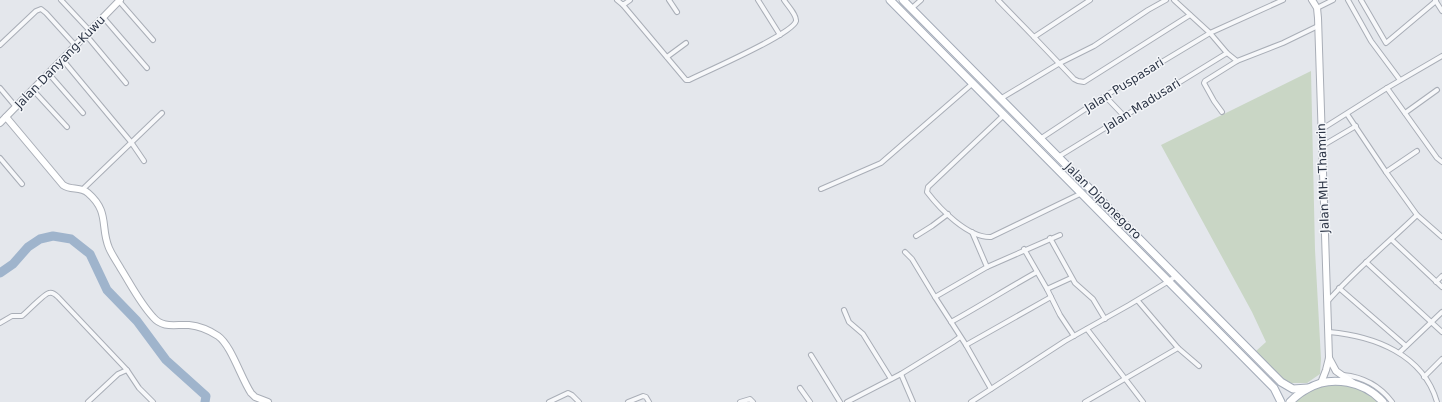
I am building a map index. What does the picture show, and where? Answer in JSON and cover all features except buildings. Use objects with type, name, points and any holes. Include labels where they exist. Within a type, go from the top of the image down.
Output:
[{"type":"main road","name":"Jalan Danyang-Kuwu","points":[[0,123],[120,0]]},
{"type":"main road","name":"Jalan Diponegoro","points":[[890,0],[1274,388],[1280,402]]},
{"type":"main road","name":"Jalan Diponegoro","points":[[904,0],[1000,99],[1281,382],[1293,389],[1308,388]]},
{"type":"main road","name":"Jalan MH. Thamrin","points":[[1312,0],[1317,8],[1318,26],[1329,332],[1329,358],[1321,383]]},
{"type":"main road","points":[[6,117],[63,185],[69,188],[83,189],[91,195],[100,206],[110,251],[135,292],[152,316],[162,324],[194,326],[205,329],[218,336],[226,345],[251,393],[268,402]]},
{"type":"main road","points":[[1329,358],[1336,371],[1353,383],[1369,390],[1383,402]]},
{"type":"main road","points":[[1290,402],[1308,388],[1321,383],[1337,381],[1353,383]]},
{"type":"street","points":[[62,0],[126,83]]},
{"type":"street","points":[[120,0],[153,40]]},
{"type":"street","points":[[616,0],[623,5],[667,57],[682,78],[686,80],[690,80],[743,55],[780,35],[794,25],[796,22],[796,17],[784,0]]},
{"type":"street","points":[[623,5],[630,0]]},
{"type":"street","points":[[669,0],[677,12]]},
{"type":"street","points":[[758,0],[780,35]]},
{"type":"street","points":[[912,8],[921,0]]},
{"type":"street","name":"Jalan Puspasari","points":[[998,0],[1074,79],[1084,82],[1190,15]]},
{"type":"street","points":[[1034,37],[1090,0]]},
{"type":"street","points":[[1000,99],[1060,63],[1094,46],[1148,10],[1166,0]]},
{"type":"street","points":[[1174,0],[1210,33],[1237,61]]},
{"type":"street","name":"Jalan Puspasari","points":[[1040,139],[1105,96],[1210,33],[1283,0]]},
{"type":"street","points":[[1317,8],[1333,0]]},
{"type":"street","points":[[1348,0],[1371,41],[1400,80]]},
{"type":"street","points":[[1361,0],[1386,43],[1436,1],[1442,11]]},
{"type":"street","points":[[0,45],[36,11],[41,9],[75,46]]},
{"type":"street","points":[[103,17],[146,68]]},
{"type":"street","points":[[1222,112],[1204,83],[1237,61],[1283,43],[1318,26]]},
{"type":"street","points":[[667,57],[686,42]]},
{"type":"street","name":"Jalan Madusari","points":[[1058,157],[1227,52]]},
{"type":"street","points":[[1322,129],[1400,80],[1442,56]]},
{"type":"street","points":[[62,59],[131,142],[144,161]]},
{"type":"street","points":[[49,74],[82,113]]},
{"type":"street","points":[[821,189],[881,163],[972,84]]},
{"type":"street","points":[[0,88],[16,107]]},
{"type":"street","points":[[1387,88],[1437,158],[1442,162]]},
{"type":"street","points":[[33,90],[67,127]]},
{"type":"street","points":[[1405,113],[1438,90]]},
{"type":"street","points":[[1105,96],[1124,116]]},
{"type":"street","points":[[83,189],[162,113]]},
{"type":"street","points":[[1347,114],[1417,216],[1442,237]]},
{"type":"street","points":[[1004,115],[928,187],[927,192],[948,214],[956,222],[972,232],[984,237],[991,237],[1082,193]]},
{"type":"street","points":[[1322,146],[1356,126]]},
{"type":"street","points":[[1386,172],[1417,151]]},
{"type":"street","points":[[1437,158],[1442,155]]},
{"type":"street","points":[[0,158],[22,184]]},
{"type":"street","points":[[916,236],[948,214]]},
{"type":"street","points":[[1328,302],[1366,262],[1417,216]]},
{"type":"street","points":[[972,232],[987,267]]},
{"type":"street","points":[[935,297],[987,267],[1060,234]]},
{"type":"street","points":[[1050,238],[1071,278],[1093,299],[1105,319]]},
{"type":"street","points":[[1392,240],[1442,287]]},
{"type":"street","points":[[1024,250],[1048,290],[1060,315],[1074,336]]},
{"type":"street","points":[[905,252],[912,259],[991,389]]},
{"type":"street","points":[[1366,262],[1442,332]]},
{"type":"street","points":[[951,322],[1000,292],[1037,272]]},
{"type":"street","points":[[971,402],[1074,336],[1138,300],[1176,276]]},
{"type":"street","points":[[1436,282],[1442,276]]},
{"type":"street","points":[[1048,290],[1071,278]]},
{"type":"street","points":[[1340,288],[1406,346]]},
{"type":"street","points":[[0,323],[12,316],[22,316],[43,297],[51,292],[58,297],[127,370],[139,388],[153,402]]},
{"type":"street","points":[[966,346],[1051,297]]},
{"type":"street","points":[[1138,300],[1178,348],[1199,366]]},
{"type":"street","points":[[844,310],[849,322],[863,334],[891,379]]},
{"type":"street","points":[[1400,352],[1442,312]]},
{"type":"street","points":[[1087,329],[1143,402]]},
{"type":"street","points":[[1329,332],[1363,337],[1400,352],[1417,367],[1437,402]]},
{"type":"street","points":[[847,402],[901,374],[960,337]]},
{"type":"street","points":[[1085,402],[1178,348]]},
{"type":"street","points":[[811,355],[840,402]]},
{"type":"street","points":[[1424,377],[1442,359]]},
{"type":"street","points":[[88,402],[118,374],[127,370]]},
{"type":"street","points":[[901,374],[913,402]]},
{"type":"street","points":[[1341,375],[1350,376],[1369,382],[1385,394],[1392,402]]},
{"type":"street","points":[[800,388],[810,402]]},
{"type":"street","points":[[549,402],[568,393],[579,402]]},
{"type":"street","points":[[628,402],[643,396],[646,397],[649,402]]},
{"type":"street","points":[[740,402],[750,399],[753,402]]},
{"type":"green space","points":[[1311,71],[1315,250],[1321,359],[1320,374],[1307,383],[1291,383],[1280,377],[1256,351],[1266,342],[1252,312],[1161,145]]},
{"type":"green space","points":[[1321,383],[1353,383],[1383,402],[1290,402]]},
{"type":"waterway","points":[[0,273],[13,264],[28,247],[40,239],[53,236],[71,239],[90,254],[107,290],[137,321],[166,360],[206,396],[205,402]]}]
